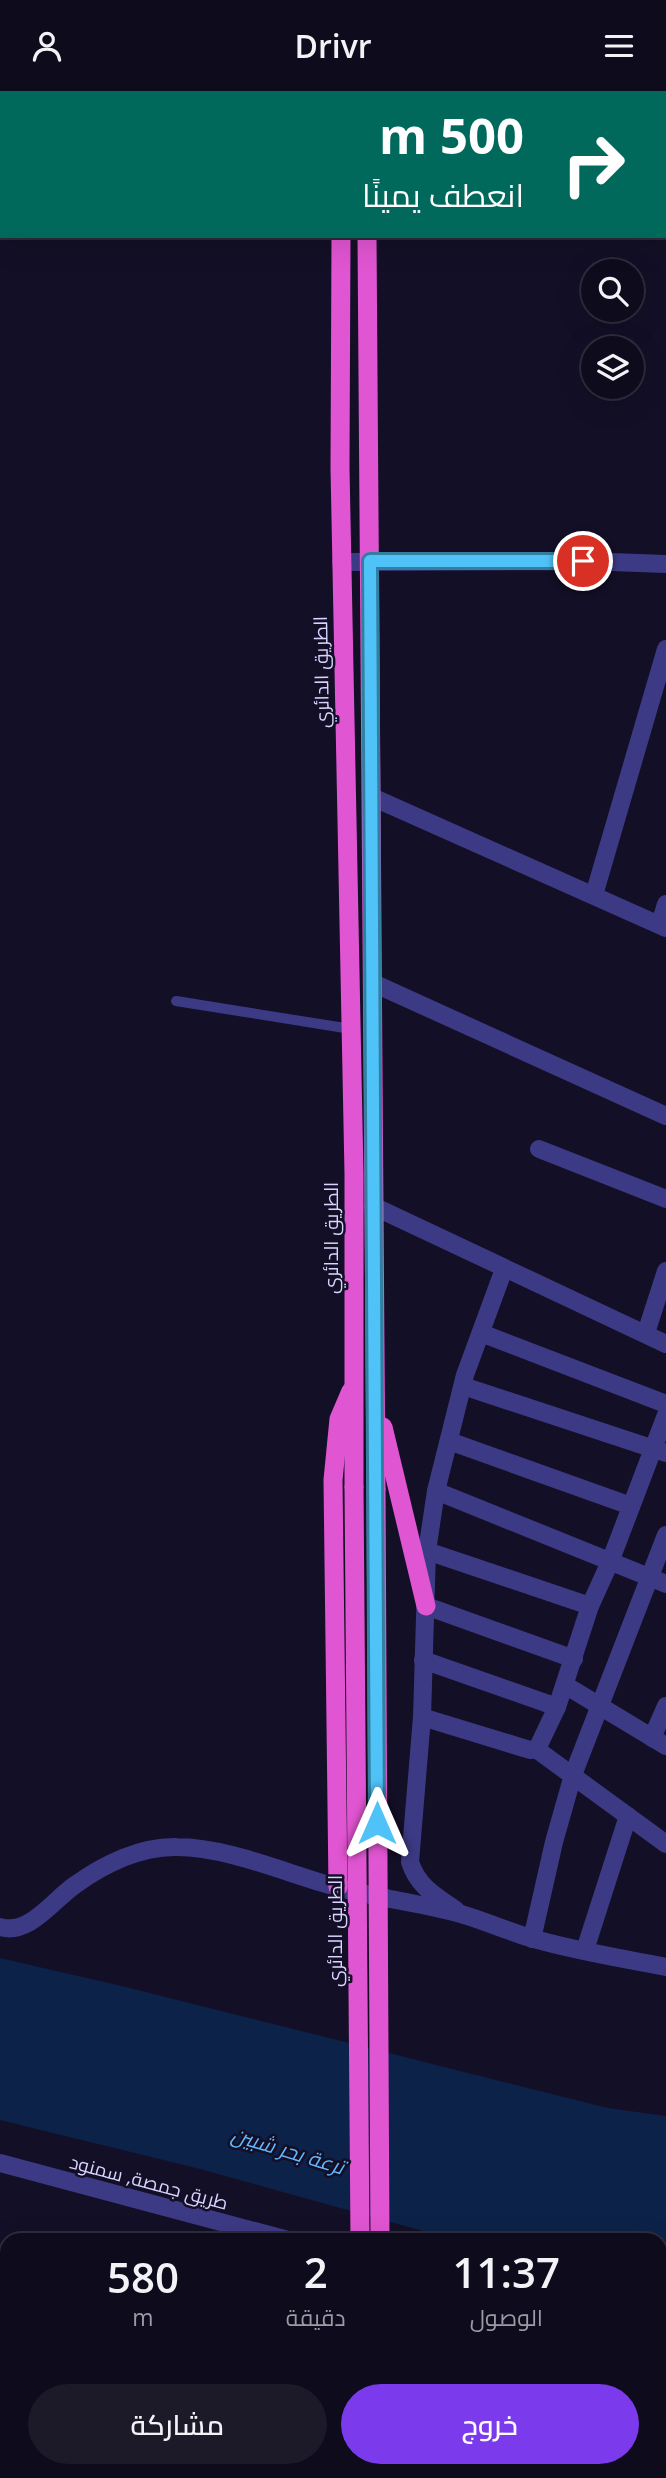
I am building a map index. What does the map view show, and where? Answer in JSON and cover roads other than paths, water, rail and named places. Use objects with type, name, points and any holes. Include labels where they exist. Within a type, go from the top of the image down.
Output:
[{"type":"highway","name":"الطريق الدائري","points":[[341,238],[340,468],[351,1030],[360,2233]]},
{"type":"highway","points":[[367,238],[380,2233]]},
{"type":"highway","points":[[338,1887],[333,1480],[339,1419],[354,1384]]},
{"type":"highway","points":[[375,1391],[426,1606]]},
{"type":"street","points":[[341,562],[666,563]]},
{"type":"street","points":[[594,895],[666,649]]},
{"type":"street","points":[[372,797],[663,926],[666,904]]},
{"type":"street","points":[[373,983],[666,1116]]},
{"type":"street","points":[[539,1149],[666,1199]]},
{"type":"street","points":[[373,1206],[666,1344]]},
{"type":"street","points":[[461,1915],[424,1888],[414,1875],[410,1863],[422,1717],[427,1551],[436,1491],[463,1386],[503,1269]]},
{"type":"street","points":[[646,1333],[666,1271]]},
{"type":"street","points":[[481,1333],[666,1404]]},
{"type":"street","points":[[463,1386],[659,1451]]},
{"type":"street","points":[[536,1749],[565,1685],[590,1606],[631,1506],[659,1451],[666,1415]]},
{"type":"street","points":[[449,1441],[631,1506]]},
{"type":"street","points":[[436,1491],[658,1581]]},
{"type":"street","points":[[532,1939],[554,1842],[573,1775],[658,1581],[666,1535]]},
{"type":"street","points":[[427,1551],[590,1606]]},
{"type":"street","points":[[426,1606],[574,1659]]},
{"type":"street","points":[[422,1660],[556,1707]]},
{"type":"street","points":[[565,1685],[659,1742],[666,1706]]},
{"type":"street","points":[[422,1717],[530,1750],[536,1749],[666,1844]]},
{"type":"street","points":[[585,1950],[628,1816]]},
{"type":"street","points":[[0,1927],[9,1930],[23,1926],[74,1885],[114,1861],[148,1850],[177,1847],[214,1851],[338,1887],[461,1915],[532,1939],[666,1967]]},
{"type":"street","name":"طريق جمصة, سمنود","points":[[0,2163],[262,2233]]},
{"type":"lane","points":[[176,1002],[351,1030]]},
{"type":"water","name":"ترعة بحر شبين","points":[[0,1958],[608,2108],[666,2116],[666,2233],[430,2233],[200,2169],[0,2120]]}]
